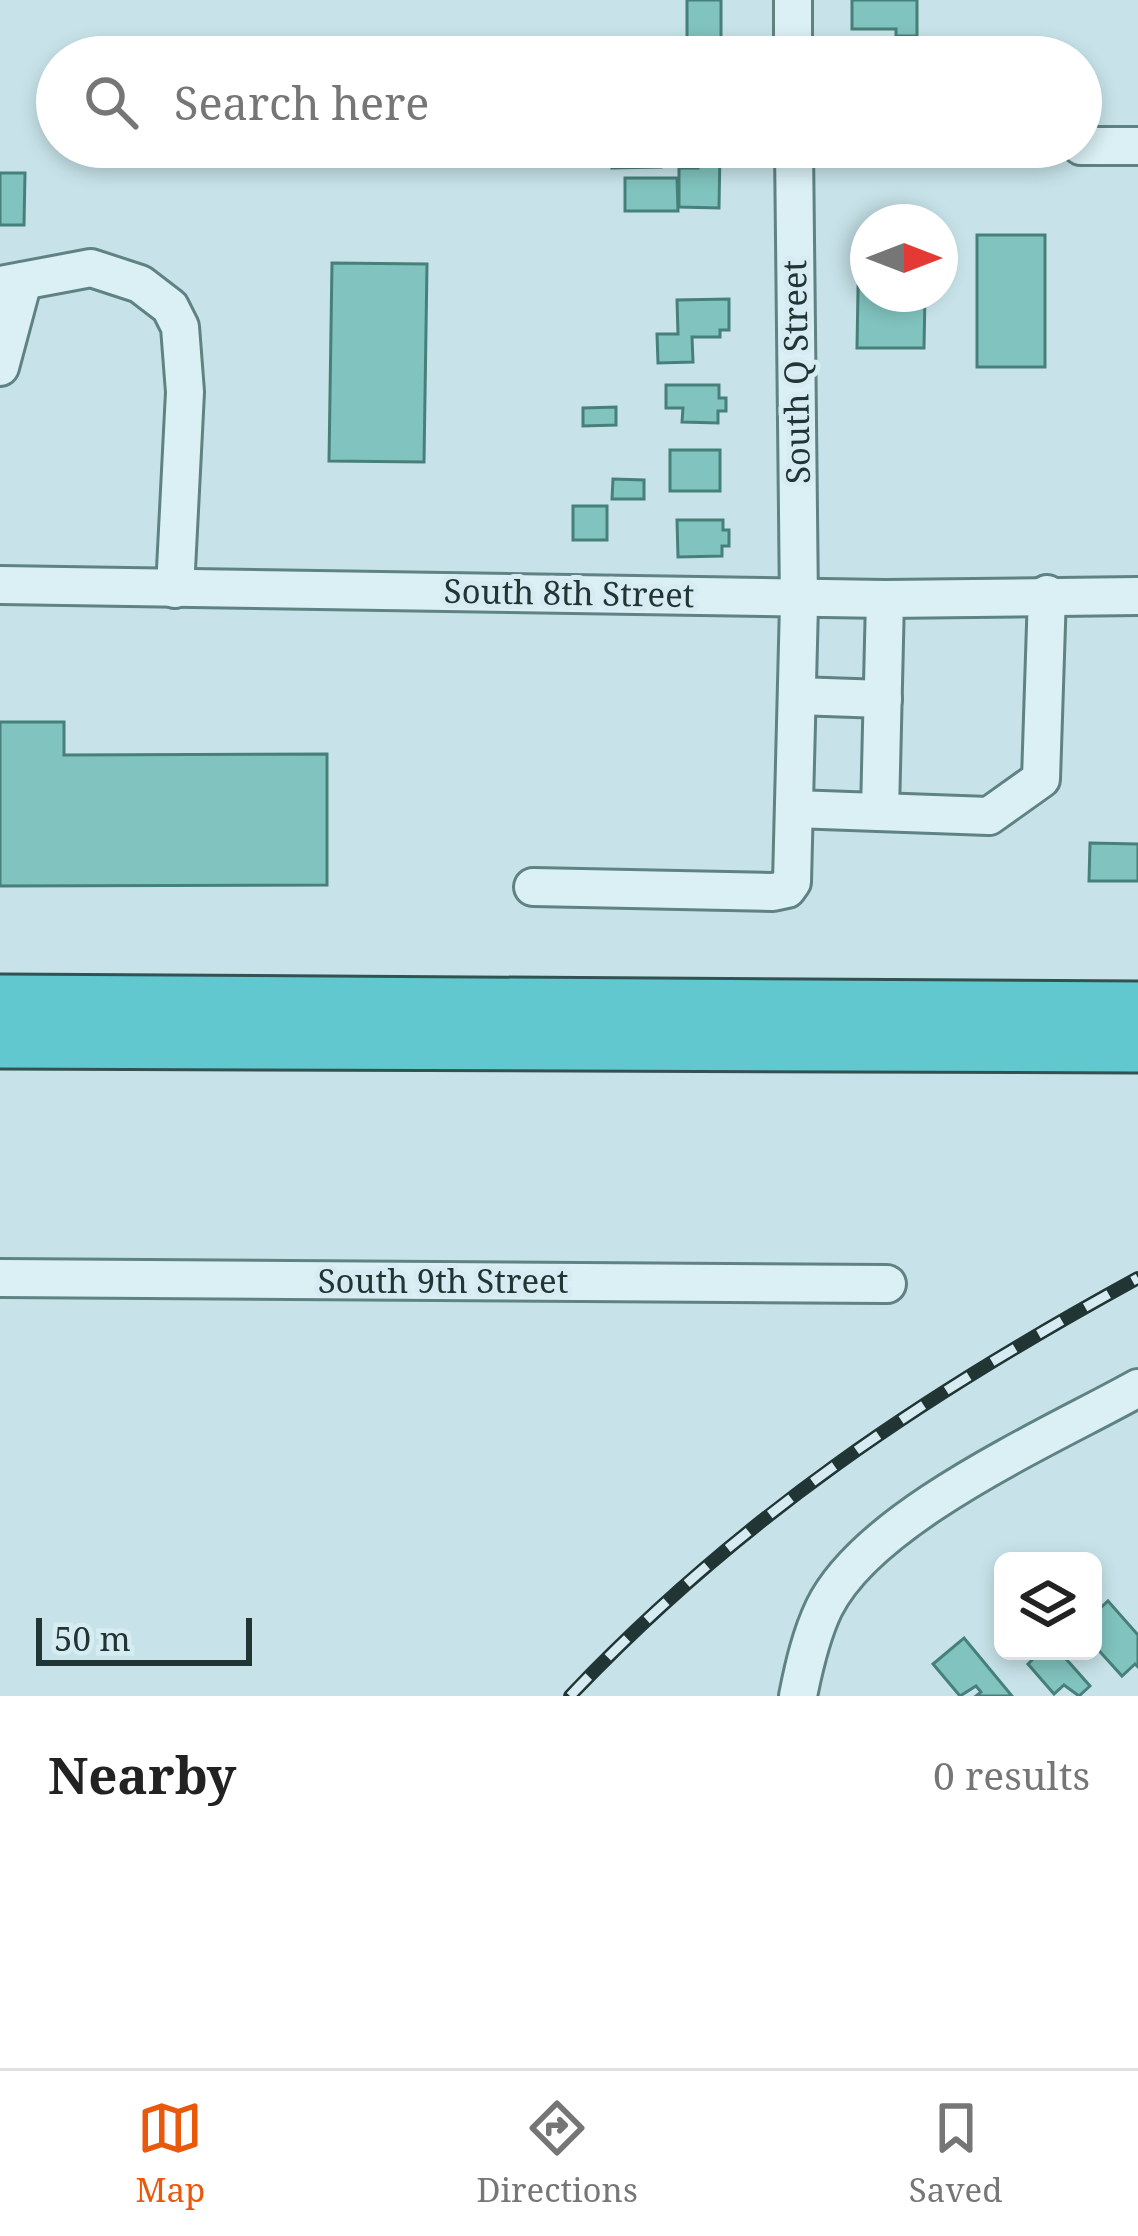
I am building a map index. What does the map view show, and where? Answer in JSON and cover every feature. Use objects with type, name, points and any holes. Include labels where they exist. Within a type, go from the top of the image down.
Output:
[{"type":"highway","points":[[0,1001],[1138,1007]]},
{"type":"highway","points":[[0,1042],[1138,1046]]},
{"type":"street","points":[[793,0],[793,36]]},
{"type":"street","points":[[1102,146],[1138,146]]},
{"type":"street","name":"South Q Street","points":[[533,887],[773,892],[787,890],[792,882],[799,597],[794,168]]},
{"type":"street","points":[[0,367],[11,283],[92,268],[140,284],[170,307],[180,327],[185,392],[176,589]]},
{"type":"street","name":"South 8th Street","points":[[0,585],[885,599],[1138,596]]},
{"type":"street","points":[[794,809],[989,816],[1041,778],[1048,595]]},
{"type":"street","points":[[880,812],[885,599]]},
{"type":"street","points":[[797,696],[883,699]]},
{"type":"street","name":"South 9th Street","points":[[0,1278],[886,1284]]},
{"type":"street","points":[[799,1696],[826,1605],[876,1546],[953,1487],[1138,1388]]},
{"type":"building","points":[[687,0],[721,0],[721,36],[687,36]]},
{"type":"building","points":[[852,0],[917,0],[917,36],[896,36],[896,29],[852,29]]},
{"type":"building","points":[[679,168],[720,168],[719,208],[679,207]]},
{"type":"building","points":[[0,173],[25,173],[24,225],[0,225]]},
{"type":"building","points":[[625,178],[677,178],[678,211],[625,211]]},
{"type":"building","points":[[977,235],[1045,235],[1045,367],[977,367]]},
{"type":"building","points":[[332,263],[427,264],[424,462],[329,461]]},
{"type":"building","points":[[729,299],[729,330],[720,330],[720,337],[692,337],[693,362],[658,363],[657,334],[678,334],[677,300]]},
{"type":"building","points":[[858,312],[925,312],[924,348],[857,348]]},
{"type":"building","points":[[666,385],[719,385],[726,411],[718,411],[718,423],[682,422],[683,408],[666,408]]},
{"type":"building","points":[[616,407],[616,425],[583,426],[583,408]]},
{"type":"building","points":[[670,450],[720,450],[720,491],[670,491]]},
{"type":"building","points":[[613,479],[644,480],[644,499],[612,499]]},
{"type":"building","points":[[573,506],[607,506],[607,540],[573,540]]},
{"type":"building","points":[[677,520],[723,520],[729,546],[722,546],[722,556],[678,557]]},
{"type":"building","points":[[0,722],[64,722],[64,755],[327,754],[327,885],[0,886]]},
{"type":"building","points":[[1090,843],[1138,844],[1138,881],[1089,881]]},
{"type":"building","points":[[1108,1601],[1138,1635],[1138,1667],[1135,1664],[1122,1676],[1102,1654],[1102,1607]]},
{"type":"building","points":[[964,1638],[1012,1696],[976,1696],[981,1692],[976,1686],[960,1696],[933,1664]]},
{"type":"building","points":[[1067,1660],[1090,1686],[1079,1696],[1064,1685],[1054,1694],[1028,1664]]},
{"type":"railway","points":[[570,1696],[700,1572],[837,1464],[983,1368],[1138,1278]]}]
